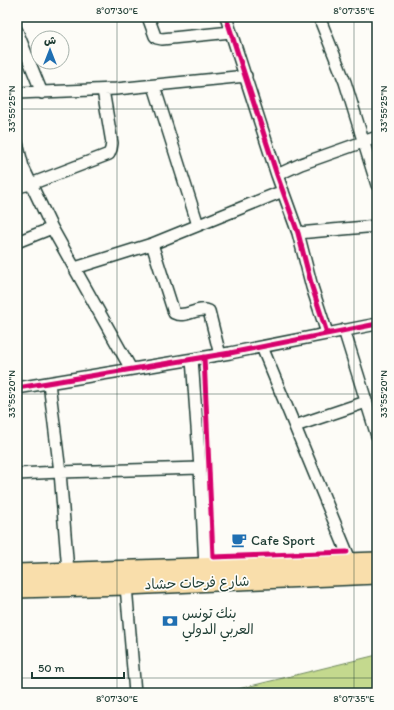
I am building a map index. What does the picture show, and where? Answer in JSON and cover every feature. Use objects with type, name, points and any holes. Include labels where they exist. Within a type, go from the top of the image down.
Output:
[{"type":"main road","name":"شارع فرحات حشاد","points":[[17,589],[126,586],[171,576],[205,566],[377,561]]},
{"type":"main road","name":"شارع فرحات حشاد","points":[[17,573],[68,571],[171,576],[377,575]]},
{"type":"street","points":[[148,17],[155,36],[162,39],[231,32]]},
{"type":"street","points":[[226,17],[277,176],[298,233],[312,287],[327,333]]},
{"type":"street","points":[[319,17],[345,82],[377,185]]},
{"type":"street","points":[[17,31],[42,92]]},
{"type":"street","points":[[17,93],[104,90],[246,76]]},
{"type":"street","points":[[154,86],[198,225]]},
{"type":"street","points":[[17,187],[31,184],[109,154],[112,143],[104,90]]},
{"type":"street","points":[[277,176],[301,164],[377,136]]},
{"type":"street","points":[[17,143],[23,167],[52,228],[131,369]]},
{"type":"street","points":[[75,268],[152,244],[283,191]]},
{"type":"street","points":[[298,233],[377,226]]},
{"type":"street","points":[[17,242],[52,228]]},
{"type":"street","points":[[152,244],[174,314],[184,315],[204,309],[209,311],[220,355]]},
{"type":"street","points":[[17,388],[220,355],[377,324]]},
{"type":"street","points":[[344,330],[377,436]]},
{"type":"street","points":[[262,347],[351,562]]},
{"type":"street","points":[[192,359],[205,566]]},
{"type":"street","points":[[49,383],[60,472],[68,571]]},
{"type":"street","points":[[295,426],[366,402]]},
{"type":"street","points":[[17,474],[200,468]]},
{"type":"street","points":[[126,586],[135,693]]},
{"type":"green space","points":[[377,655],[377,693],[222,693]]},
{"type":"cycle path","points":[[226,17],[277,175],[298,233],[312,287],[327,333]]},
{"type":"cycle path","points":[[17,388],[230,353],[377,324]]},
{"type":"cycle path","points":[[204,357],[213,557],[347,552]]},
{"type":"place","name":"Cafe Sport","points":[[239,540]]},
{"type":"place","name":"بنك تونس العربي الدولي","points":[[170,621]]}]
